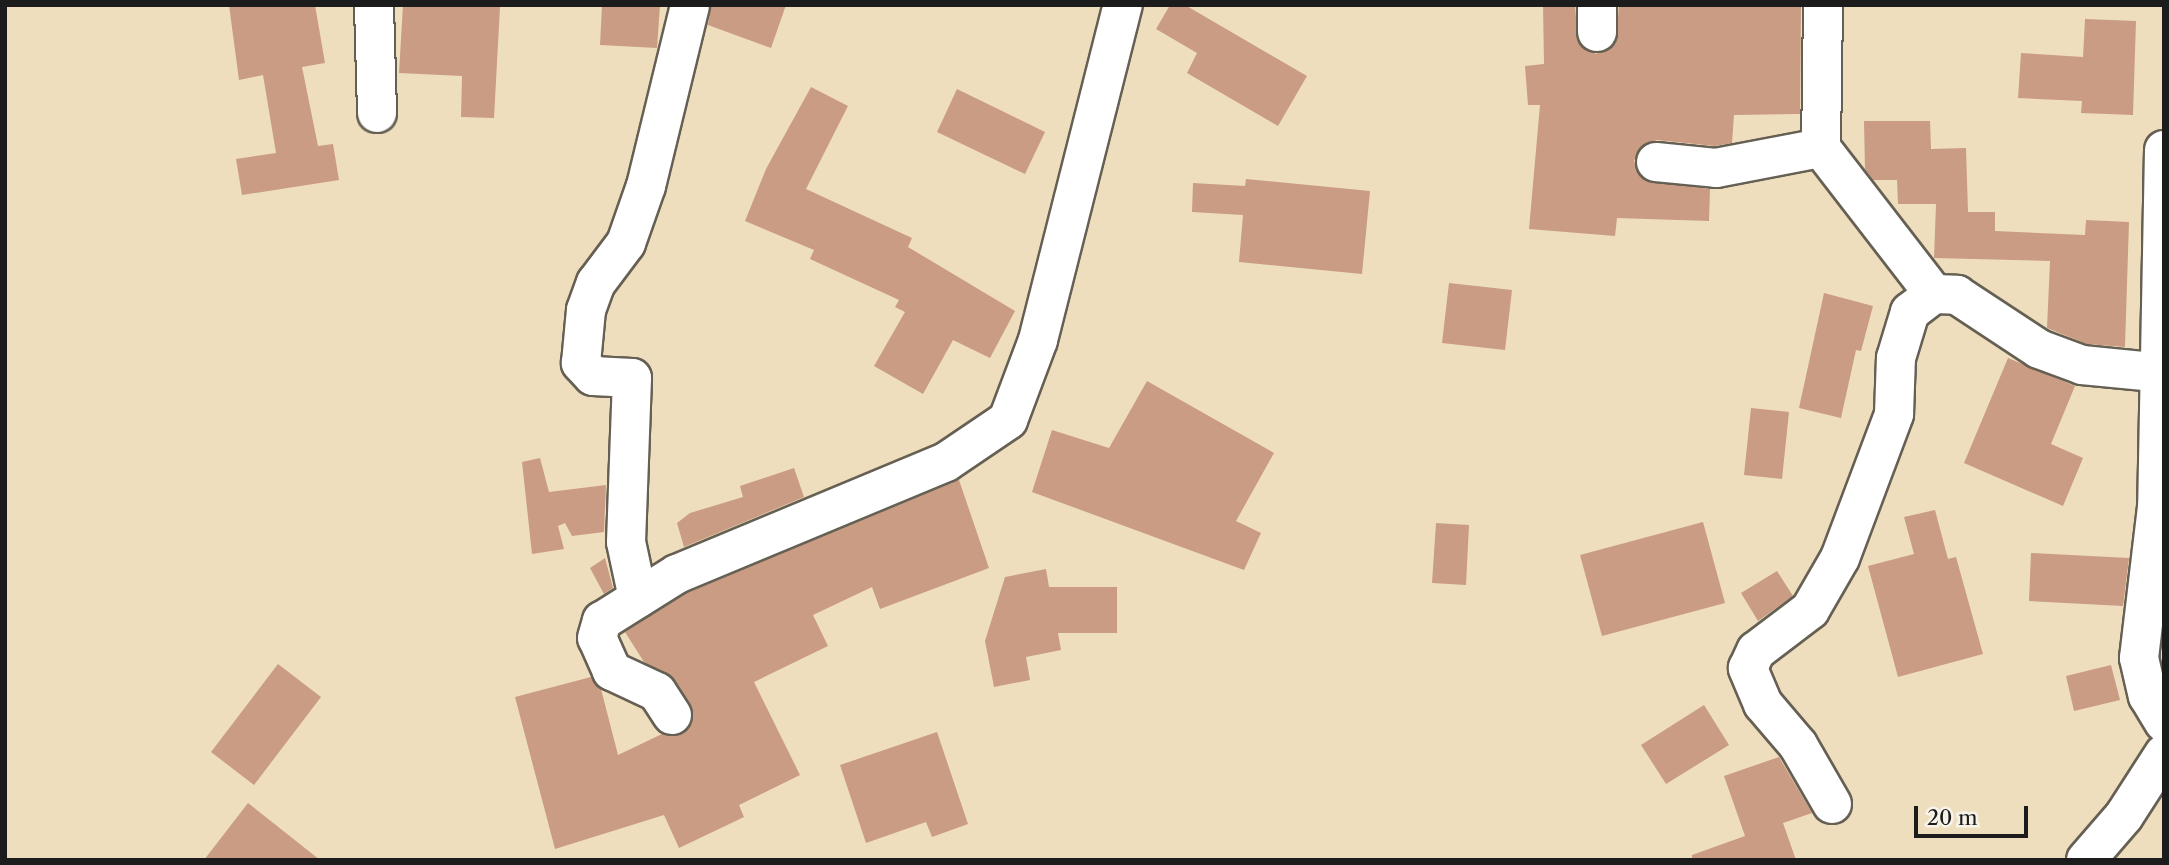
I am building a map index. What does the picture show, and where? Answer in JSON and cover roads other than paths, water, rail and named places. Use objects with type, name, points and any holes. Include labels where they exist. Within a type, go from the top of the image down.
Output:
[{"type":"street","points":[[374,5],[377,113]]},
{"type":"street","points":[[638,598],[626,542],[632,378],[593,376],[581,363],[586,310],[596,284],[626,243],[646,186],[690,5]]},
{"type":"street","points":[[672,715],[657,692],[612,671],[597,638],[602,621],[677,574],[946,462],[1008,419],[1038,340],[1123,5]]},
{"type":"street","points":[[1823,5],[1821,148],[1934,294]]},
{"type":"street","points":[[1656,162],[1716,168],[1821,148]]},
{"type":"street","points":[[2164,150],[2163,373],[2157,507],[2139,658],[2148,696],[2164,723]]},
{"type":"street","points":[[1832,804],[1798,745],[1763,704],[1748,668],[1756,651],[1810,610],[1840,558],[1894,414],[1896,358],[1910,312],[1934,294],[1957,295],[2039,349],[2082,365],[2163,373]]},
{"type":"street","points":[[2086,860],[2124,816],[2164,754]]}]
